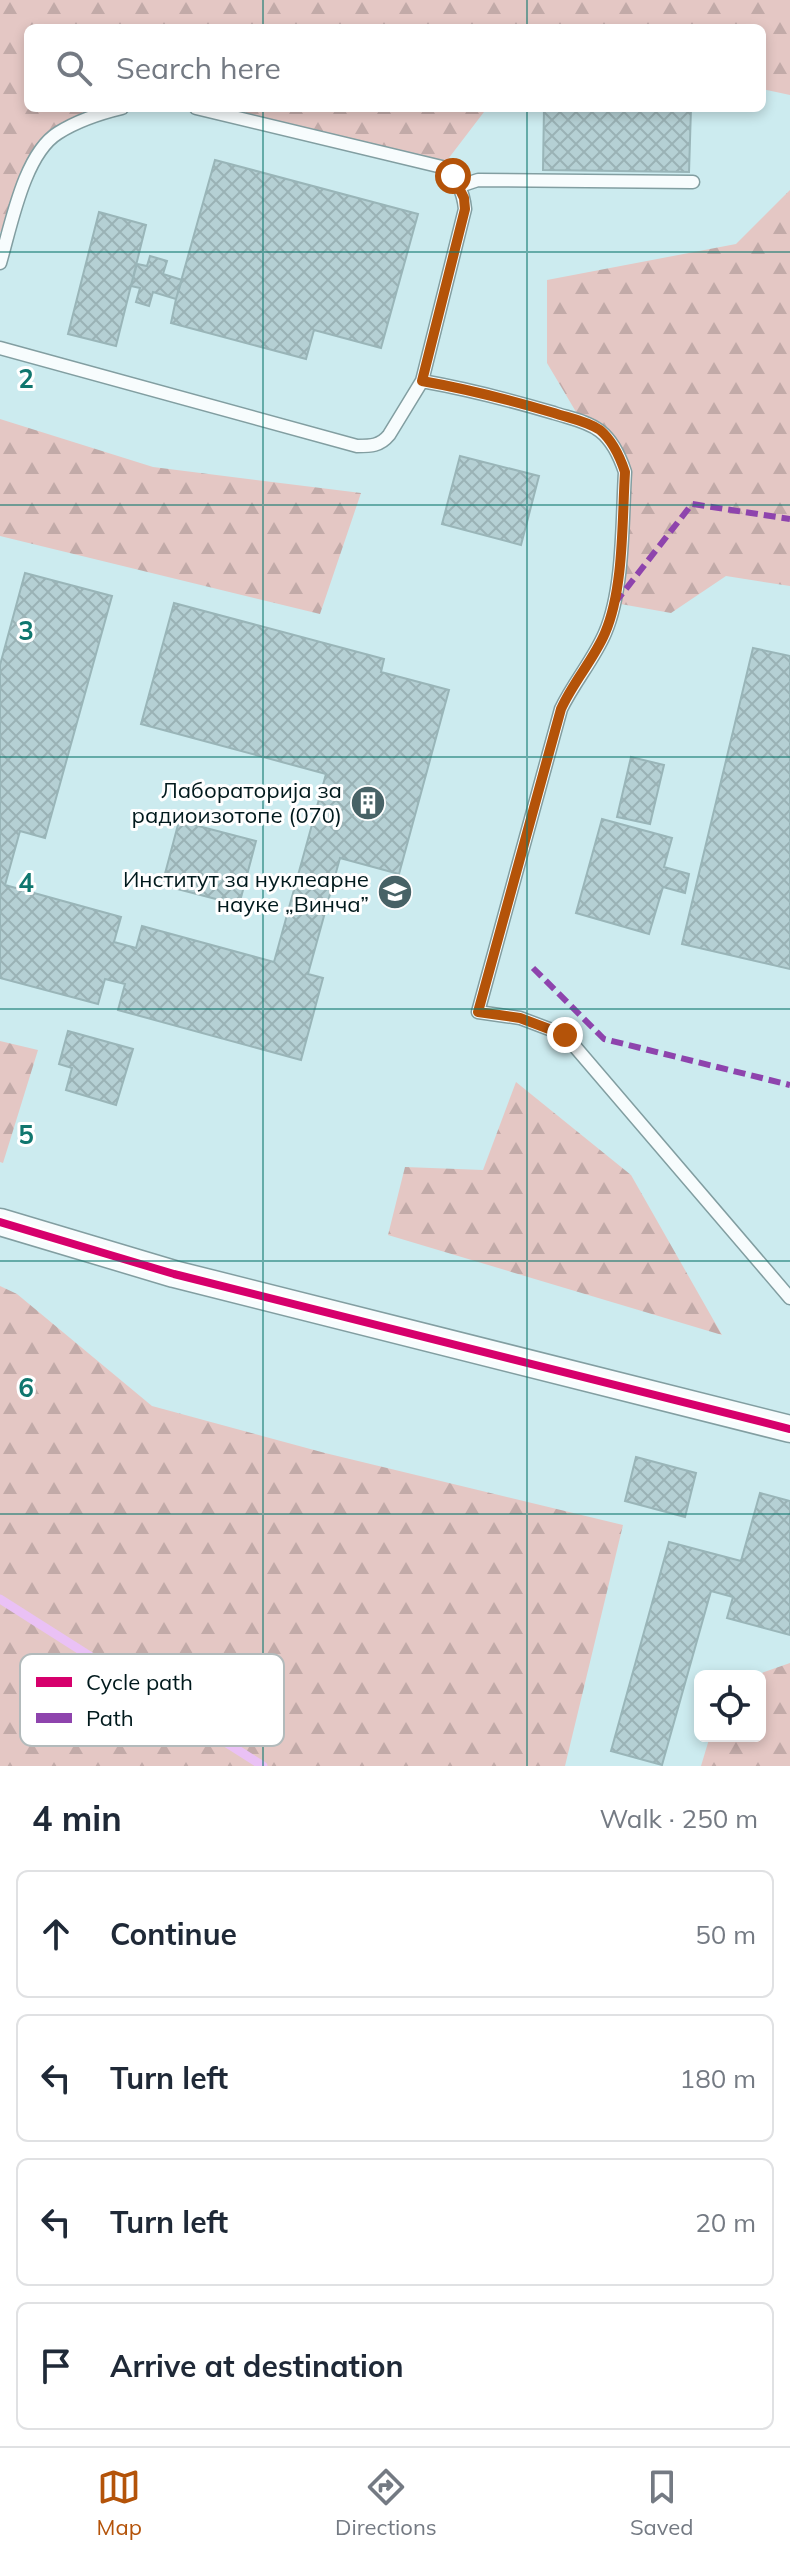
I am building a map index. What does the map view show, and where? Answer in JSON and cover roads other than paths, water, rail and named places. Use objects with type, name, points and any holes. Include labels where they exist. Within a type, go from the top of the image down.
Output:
[{"type":"street","points":[[0,1222],[174,1274],[790,1429]]},
{"type":"lane","points":[[0,263],[30,168],[41,149],[56,134],[110,112]]},
{"type":"lane","points":[[0,348],[357,446],[383,442],[422,381],[465,209],[460,186],[442,167],[213,112]]},
{"type":"lane","points":[[460,186],[478,180],[693,182]]},
{"type":"lane","points":[[422,381],[489,394],[582,422],[599,430],[610,441],[625,472],[615,603],[605,635],[561,709],[478,1012],[520,1018],[565,1035],[790,1298]]},
{"type":"waterway","points":[[0,1599],[87,1654]]},
{"type":"waterway","points":[[232,1746],[263,1766]]},
{"type":"place","name":"Лабораторија за радиоизотопе (070)","points":[[368,803]]},
{"type":"place","name":"Институт за нуклеарне науке „Винча”","points":[[395,892]]}]
